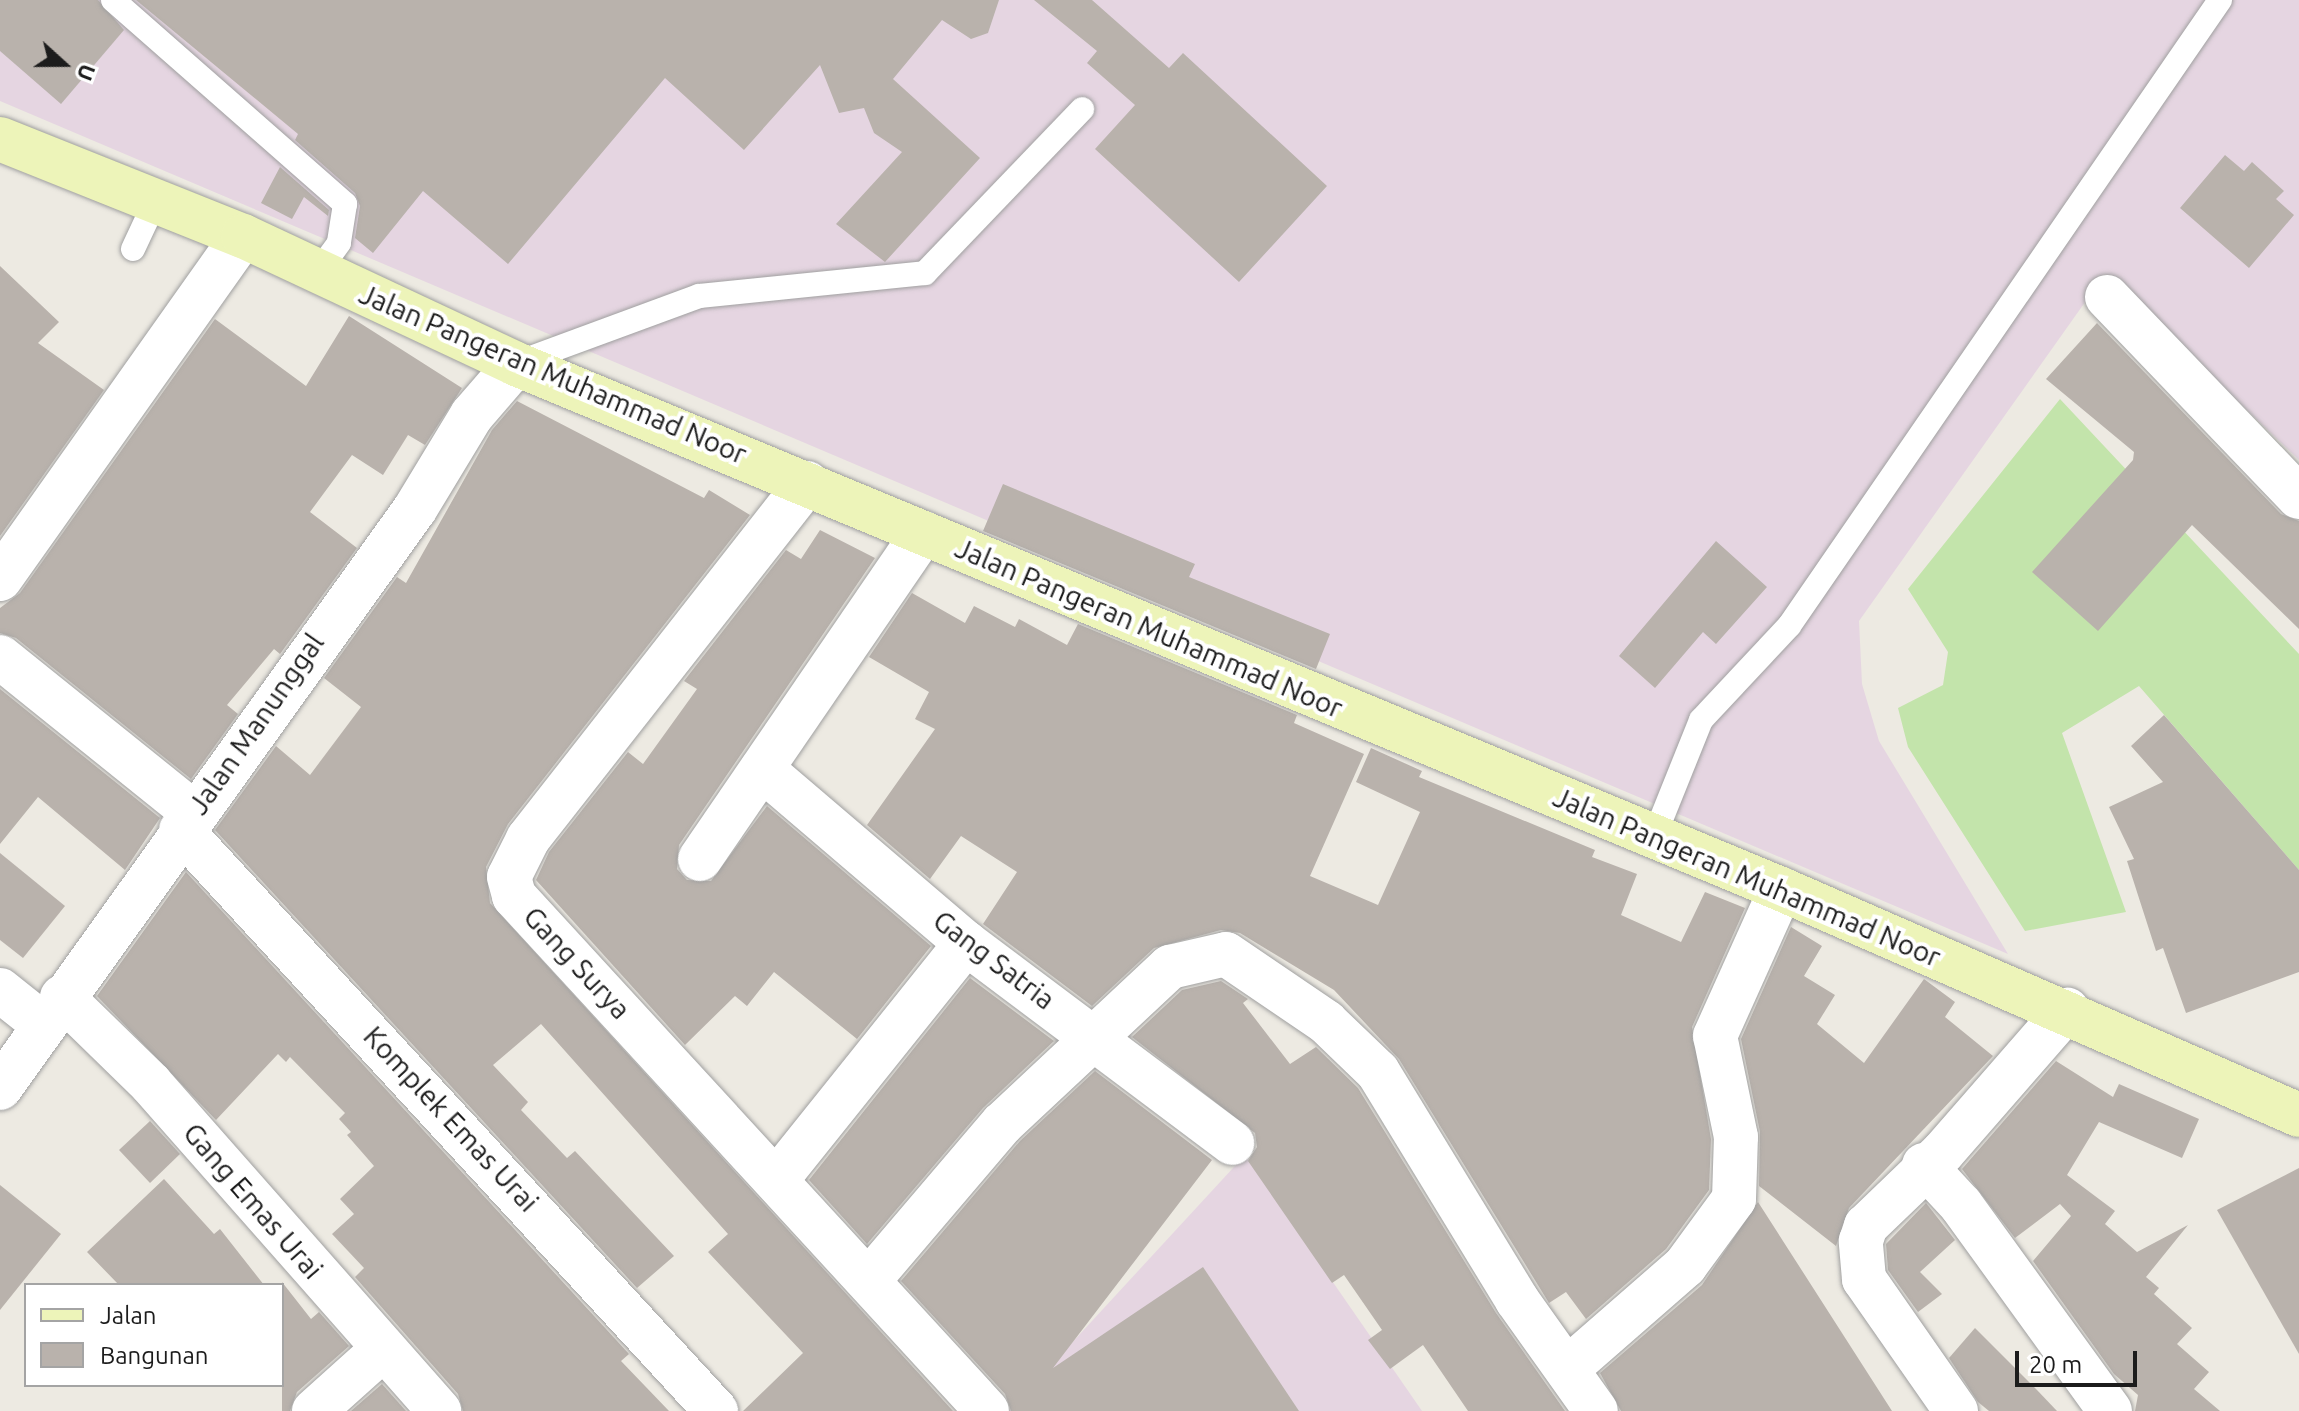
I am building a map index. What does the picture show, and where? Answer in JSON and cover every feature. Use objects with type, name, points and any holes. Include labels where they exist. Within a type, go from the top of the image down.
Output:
[{"type":"main road","name":"Jalan Pangeran Muhammad Noor","points":[[0,139],[243,236],[516,364],[2067,1010],[2299,1115]]},
{"type":"street","points":[[0,579],[243,236]]},
{"type":"street","points":[[2107,297],[2299,497]]},
{"type":"street","name":"Jalan Manunggal","points":[[0,1088],[187,822],[415,509],[472,415],[516,364]]},
{"type":"street","name":"Gang Surya","points":[[807,483],[528,839],[509,877],[514,896],[778,1178],[987,1411]]},
{"type":"street","points":[[700,859],[923,533]]},
{"type":"street","name":"Komplek Emas Urai","points":[[0,657],[187,822],[716,1411]]},
{"type":"street","name":"Gang Satria","points":[[762,769],[966,943],[1232,1143]]},
{"type":"street","points":[[1567,1369],[1685,1266],[1734,1199],[1736,1137],[1715,1036],[1781,889]]},
{"type":"street","points":[[778,1178],[966,943]]},
{"type":"street","points":[[869,1280],[1002,1124],[1170,967],[1202,955],[1226,954],[1278,985],[1378,1072],[1517,1300],[1596,1411]]},
{"type":"street","name":"Gang Emas Urai","points":[[0,990],[53,1011],[151,1084],[439,1411]]},
{"type":"street","points":[[1956,1411],[1864,1279],[1858,1256],[1866,1226],[1924,1165],[1943,1152],[2067,1010]]},
{"type":"street","points":[[1924,1165],[1961,1205],[2110,1411]]},
{"type":"street","points":[[314,1411],[383,1349]]},
{"type":"lane","points":[[113,0],[345,204],[339,243],[318,272]]},
{"type":"lane","points":[[1654,837],[1701,720],[1789,626],[2220,0]]},
{"type":"lane","points":[[516,364],[699,296],[925,273],[1082,109]]},
{"type":"lane","points":[[133,249],[155,202]]},
{"type":"shaded area","points":[[0,0],[2299,0],[2299,460],[2105,274],[1859,621],[1862,684],[1879,741],[2008,954],[0,101]]},
{"type":"shaded area","points":[[1245,1155],[1422,1411],[1009,1411]]},
{"type":"green space","points":[[2060,399],[2299,654],[2299,870],[2139,686],[2062,733],[2126,912],[2025,931],[1908,747],[1898,708],[1943,685],[1948,652],[1908,589]]},
{"type":"building","points":[[0,0],[98,0],[124,30],[61,104],[0,51]]},
{"type":"building","points":[[136,0],[999,0],[988,33],[971,39],[942,20],[893,79],[980,158],[885,262],[836,224],[902,152],[874,133],[864,108],[839,113],[820,65],[744,150],[665,78],[508,264],[423,191],[373,253],[355,238],[360,206],[355,193],[295,140],[298,134]]},
{"type":"building","points":[[1034,0],[1092,0],[1169,68],[1183,53],[1327,186],[1239,282],[1095,149],[1135,105],[1087,63],[1097,51]]},
{"type":"building","points":[[2225,155],[2244,171],[2252,162],[2284,191],[2276,199],[2294,215],[2249,268],[2180,208]]},
{"type":"building","points":[[280,167],[329,210],[328,216],[304,197],[292,219],[261,203]]},
{"type":"building","points":[[0,266],[59,322],[38,343],[104,390],[0,536]]},
{"type":"building","points":[[349,316],[462,388],[425,445],[408,435],[383,475],[352,455],[310,512],[357,548],[280,654],[274,649],[227,705],[238,714],[191,779],[16,638],[0,633],[0,608],[20,593],[215,319],[306,386]]},
{"type":"building","points":[[2097,323],[2281,514],[2299,521],[2299,629],[2192,525],[2098,631],[2032,572],[2133,460],[2134,452],[2046,379]]},
{"type":"building","points":[[517,401],[704,498],[709,490],[750,515],[508,824],[486,867],[490,903],[953,1411],[743,1411],[803,1353],[708,1252],[728,1234],[541,1024],[493,1065],[528,1102],[521,1110],[567,1158],[575,1151],[674,1256],[637,1288],[215,830],[276,746],[310,775],[361,707],[324,678],[397,577],[406,583],[492,430]]},
{"type":"building","points":[[1003,484],[1195,564],[1189,577],[1330,634],[1316,669],[983,531]]},
{"type":"building","points":[[820,530],[875,558],[679,845],[677,869],[687,880],[711,881],[767,806],[931,946],[857,1039],[774,972],[747,1006],[735,996],[685,1045],[536,880],[549,852],[628,752],[643,764],[697,689],[684,681],[786,550],[801,559]]},
{"type":"building","points":[[1716,541],[1767,587],[1716,644],[1703,632],[1655,688],[1619,656]]},
{"type":"building","points":[[912,593],[965,623],[974,606],[1015,627],[1019,619],[1067,645],[1078,624],[1297,715],[1294,723],[1364,754],[1310,876],[1378,905],[1420,812],[1356,782],[1371,748],[1422,771],[1419,777],[1595,850],[1592,857],[1637,874],[1621,915],[1681,942],[1705,892],[1745,908],[1692,1027],[1711,1139],[1709,1190],[1666,1249],[1586,1319],[1566,1292],[1549,1303],[1399,1059],[1334,990],[1240,933],[1221,930],[1154,948],[1092,1006],[983,924],[1017,872],[961,836],[930,879],[867,825],[935,729],[915,719],[929,692],[869,657]]},
{"type":"building","points":[[0,689],[160,818],[125,870],[38,797],[0,844]]},
{"type":"building","points":[[2164,715],[2299,870],[2299,972],[2186,1013],[2163,948],[2156,951],[2127,861],[2134,859],[2109,807],[2163,782],[2131,746]]},
{"type":"building","points":[[0,853],[65,906],[23,958],[0,940]]},
{"type":"building","points":[[186,872],[629,1354],[621,1361],[669,1411],[463,1411],[458,1394],[355,1277],[364,1268],[332,1234],[354,1214],[340,1199],[374,1166],[347,1135],[351,1132],[339,1119],[345,1113],[290,1057],[286,1062],[278,1054],[216,1120],[97,996]]},
{"type":"building","points":[[1791,927],[1822,946],[1804,976],[1835,995],[1817,1024],[1864,1063],[1924,979],[1955,1002],[1945,1017],[1993,1056],[1849,1208],[1836,1246],[1759,1186],[1760,1132],[1741,1039]]},
{"type":"building","points":[[970,978],[1054,1041],[983,1108],[867,1244],[809,1180]]},
{"type":"building","points":[[1221,981],[1248,999],[1243,1003],[1290,1064],[1316,1047],[1358,1088],[1496,1313],[1565,1411],[1468,1411],[1423,1345],[1390,1369],[1368,1340],[1382,1330],[1344,1275],[1332,1283],[1248,1161],[1257,1147],[1255,1133],[1132,1037],[1182,990]]},
{"type":"building","points":[[2056,1061],[2113,1097],[2119,1084],[2199,1119],[2182,1158],[2099,1122],[2067,1175],[2115,1211],[2105,1224],[2137,1252],[2188,1225],[2146,1277],[2159,1288],[2154,1294],[2192,1328],[2177,1344],[2209,1372],[2194,1389],[2220,1411],[2135,1411],[2138,1395],[2114,1374],[2033,1261],[2071,1216],[2060,1204],[2015,1238],[1962,1169]]},
{"type":"building","points":[[1095,1071],[1212,1160],[1053,1368],[1203,1267],[1299,1411],[1011,1411],[1005,1394],[901,1281],[1020,1141]]},
{"type":"building","points":[[150,1121],[180,1154],[150,1183],[119,1150]]},
{"type":"building","points":[[2299,1168],[2299,1354],[2217,1210]]},
{"type":"building","points":[[164,1179],[214,1234],[220,1229],[262,1283],[117,1283],[87,1252]]},
{"type":"building","points":[[0,1185],[61,1234],[0,1310]]},
{"type":"building","points":[[1758,1202],[1892,1411],[1621,1411],[1600,1373],[1702,1285]]},
{"type":"building","points":[[1926,1203],[1955,1240],[1920,1272],[1942,1294],[1918,1312],[1888,1270],[1886,1244]]},
{"type":"building","points":[[284,1285],[311,1319],[319,1312],[349,1346],[297,1392],[290,1411],[282,1411]]},
{"type":"building","points":[[1975,1328],[2057,1411],[1989,1411],[1978,1402],[1949,1358]]},
{"type":"building","points":[[382,1384],[406,1411],[351,1411]]}]
